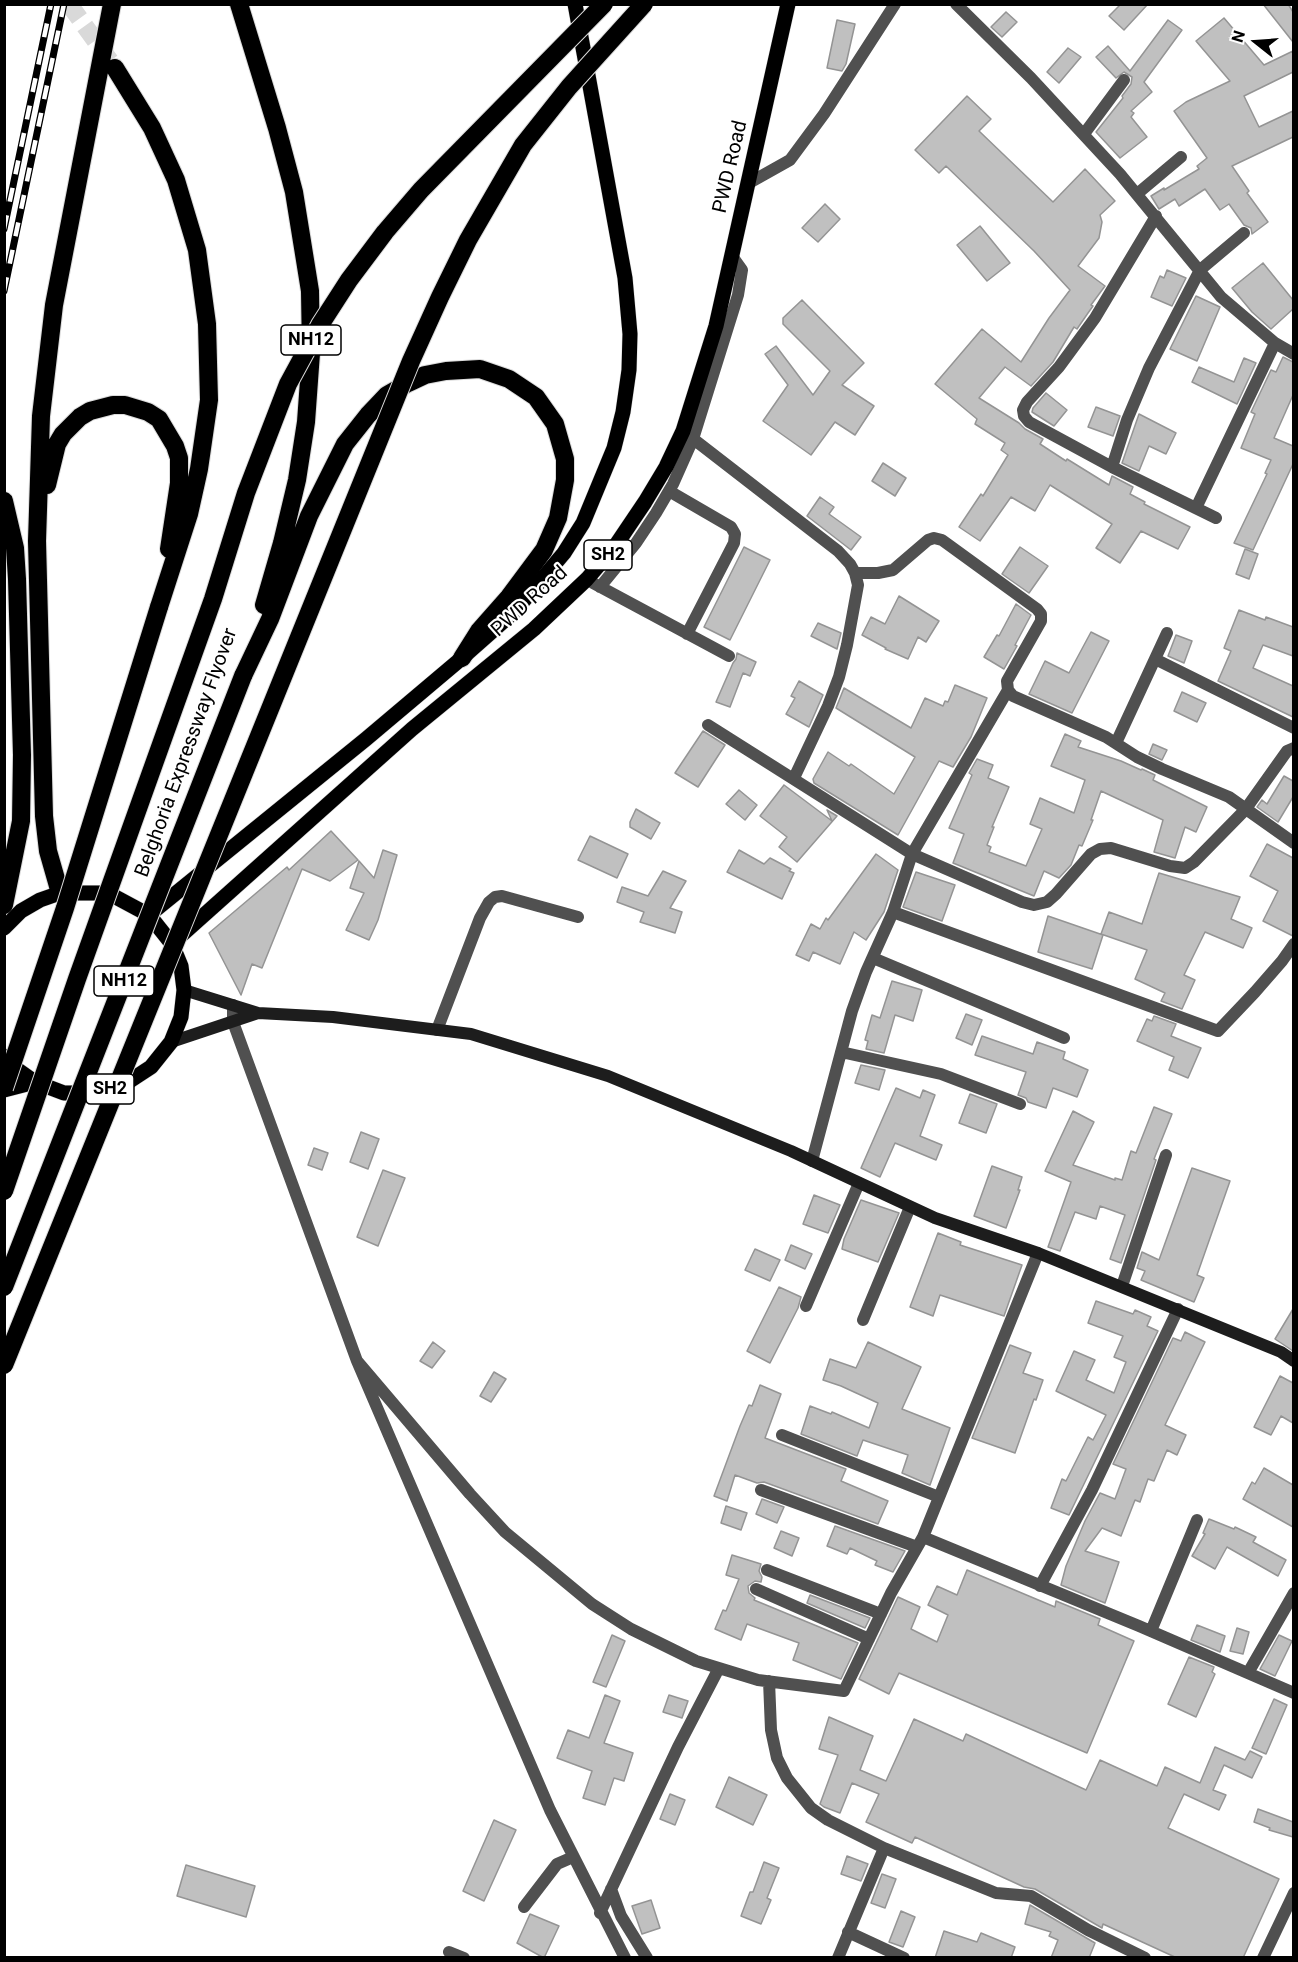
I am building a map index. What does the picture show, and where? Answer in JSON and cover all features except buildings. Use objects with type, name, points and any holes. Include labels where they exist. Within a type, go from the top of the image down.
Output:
[{"type":"highway","points":[[60,893],[48,851],[44,816],[37,541],[41,416],[54,304],[112,4]]},
{"type":"highway","name":"Belghoria Expressway Flyover","points":[[4,1287],[243,676],[282,543],[297,480],[306,422],[311,353],[310,291],[294,192],[277,128],[238,4]]},
{"type":"highway","points":[[4,1191],[77,978],[213,599],[246,493],[288,384],[320,325],[349,280],[385,232],[421,190],[604,4]]},
{"type":"highway","points":[[4,1365],[407,371],[440,297],[473,230],[523,146],[568,87],[644,4]]},
{"type":"highway","points":[[4,1089],[189,513],[200,469],[209,400],[207,324],[197,250],[176,180],[152,128],[115,68]]},
{"type":"highway","points":[[243,676],[270,619],[309,516],[345,444],[387,395],[408,383],[425,375],[480,369],[509,379],[536,398],[555,424],[565,459],[565,480],[558,518],[544,550],[516,588],[478,631],[462,658]]},
{"type":"highway","points":[[37,541],[46,487],[57,444],[71,424],[90,411],[113,405],[125,405],[148,412],[159,419],[175,446],[180,471],[159,607]]},
{"type":"highway","points":[[4,501],[15,548],[17,579],[21,821],[4,905]]},
{"type":"main road","name":"PWD Road","points":[[149,915],[462,658],[514,612],[564,553],[584,523],[614,448],[623,412],[629,370],[630,334],[625,279],[575,4]]},
{"type":"main road","name":"PWD Road","points":[[172,944],[412,729],[593,583],[688,435],[716,326],[788,4]]},
{"type":"main road","name":"SH2","points":[[4,928],[30,905],[60,893],[108,893],[149,915],[172,944],[181,966],[184,990],[181,1017],[171,1042],[151,1067],[125,1084],[96,1093],[64,1093],[35,1082],[11,1065],[4,1056]]},
{"type":"main road","points":[[4,1089],[35,1082]]},
{"type":"street","points":[[749,183],[790,160],[824,114],[895,4]]},
{"type":"street","points":[[956,4],[1084,134],[1156,216],[1221,297],[1275,343],[1293,354]]},
{"type":"street","points":[[1084,134],[1124,80]]},
{"type":"street","points":[[1137,194],[1181,157]]},
{"type":"street","points":[[1156,216],[1095,318],[1059,367],[1027,402],[1023,410],[1024,416],[1029,423],[1216,518]]},
{"type":"street","points":[[1112,467],[1127,420],[1149,368],[1200,270],[1244,233]]},
{"type":"street","points":[[1196,508],[1275,343]]},
{"type":"street","points":[[729,656],[593,583],[636,543],[669,491],[688,435],[838,551],[855,573],[858,585],[839,677],[794,778]]},
{"type":"street","points":[[669,491],[731,527],[735,534],[734,543],[687,634]]},
{"type":"street","points":[[855,573],[878,573],[893,570],[928,540],[934,538],[942,540],[1041,614],[1041,621],[1007,681],[1008,690],[1013,696],[1106,737],[1145,761],[1229,797],[1293,843]]},
{"type":"street","points":[[1116,743],[1167,633]]},
{"type":"street","points":[[1155,659],[1293,728]]},
{"type":"street","points":[[812,1161],[852,1011],[893,912],[912,854],[1008,690]]},
{"type":"street","points":[[708,725],[912,854],[1022,902],[1034,905],[1047,902],[1090,854],[1100,849],[1111,848],[1170,866],[1185,868],[1194,862],[1245,810],[1287,751],[1293,748]]},
{"type":"street","points":[[437,1030],[480,918],[489,902],[495,897],[502,896],[578,917]]},
{"type":"street","points":[[893,912],[1218,1031],[1282,961],[1293,944]]},
{"type":"street","points":[[873,958],[1064,1038]]},
{"type":"street","points":[[184,990],[258,1013],[333,1017],[471,1034],[608,1076],[812,1161],[935,1218],[1038,1253],[1122,1286],[1281,1352],[1293,1361]]},
{"type":"street","points":[[233,1005],[233,1022],[357,1360],[550,1810],[600,1913],[625,1958]]},
{"type":"street","points":[[171,1042],[258,1013]]},
{"type":"street","points":[[841,1052],[941,1074],[1020,1104]]},
{"type":"street","points":[[1122,1286],[1166,1155]]},
{"type":"street","points":[[806,1306],[859,1183]]},
{"type":"street","points":[[863,1320],[910,1207]]},
{"type":"street","points":[[357,1360],[505,1532],[592,1604],[631,1629],[696,1661],[769,1681],[844,1691],[881,1614],[920,1542],[1038,1253]]},
{"type":"street","points":[[1040,1586],[1092,1490],[1178,1309]]},
{"type":"street","points":[[782,1435],[939,1497]]},
{"type":"street","points":[[761,1490],[920,1542],[1040,1586],[1293,1693]]},
{"type":"street","points":[[1151,1631],[1197,1520]]},
{"type":"street","points":[[767,1570],[881,1614]]},
{"type":"street","points":[[756,1589],[869,1639]]},
{"type":"street","points":[[1248,1673],[1293,1593]]},
{"type":"street","points":[[600,1913],[678,1747],[719,1668]]},
{"type":"street","points":[[769,1681],[771,1730],[777,1758],[799,1796],[811,1808],[828,1820],[884,1848],[996,1893],[1031,1896],[1088,1930],[1144,1958]]},
{"type":"street","points":[[838,1958],[884,1848]]},
{"type":"street","points":[[524,1907],[556,1864],[573,1857]]},
{"type":"street","points":[[611,1889],[621,1916],[647,1958]]},
{"type":"street","points":[[1263,1958],[1293,1893]]},
{"type":"street","points":[[848,1932],[899,1956]]},
{"type":"street","points":[[449,1952],[464,1958]]},
{"type":"tunnel","points":[[69,4],[110,61]]},
{"type":"railway","points":[[4,229],[51,4]]},
{"type":"railway","points":[[4,291],[64,4]]}]
